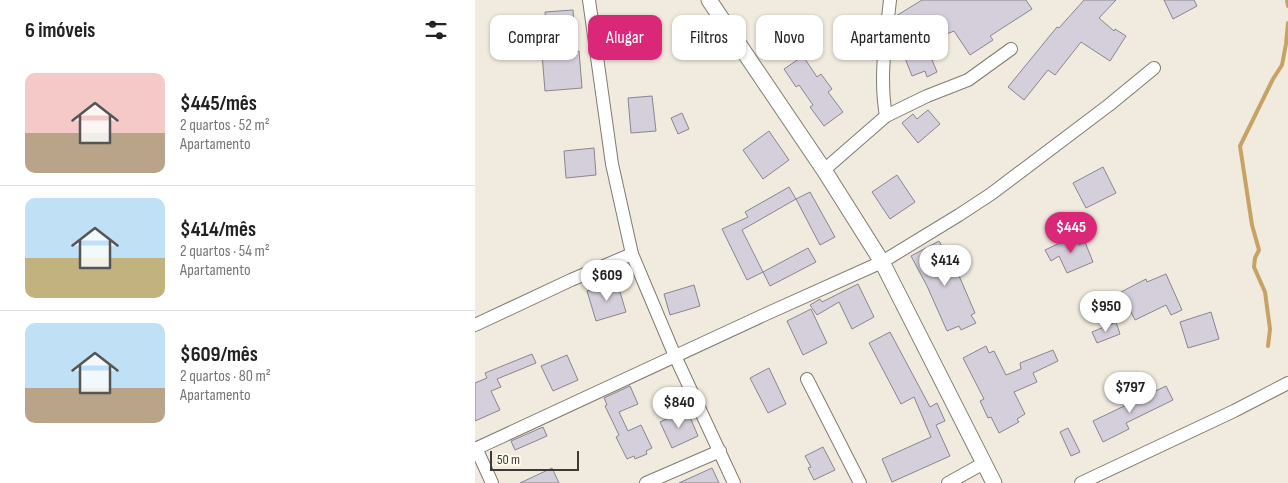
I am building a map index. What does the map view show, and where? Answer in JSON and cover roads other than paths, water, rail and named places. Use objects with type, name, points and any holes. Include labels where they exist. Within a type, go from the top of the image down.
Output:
[{"type":"street","points":[[589,0],[612,164],[632,254],[675,356],[721,451],[734,483]]},
{"type":"street","points":[[709,0],[824,170],[882,262],[994,483]]},
{"type":"street","points":[[886,116],[884,103],[884,54],[890,0]]},
{"type":"street","points":[[824,170],[886,116],[927,96],[968,80],[1011,49]]},
{"type":"street","points":[[492,483],[476,448],[882,262],[991,194],[1109,105],[1154,68]]},
{"type":"street","points":[[475,325],[632,254]]},
{"type":"street","points":[[807,379],[860,483]]},
{"type":"street","points":[[1081,483],[1234,411],[1288,382]]},
{"type":"street","points":[[645,483],[721,451]]},
{"type":"street","points":[[948,483],[984,463]]},
{"type":"waterway","points":[[1287,0],[1288,6]]},
{"type":"waterway","points":[[1268,346],[1270,329],[1265,292],[1254,267],[1255,258],[1259,250],[1252,225],[1240,146],[1273,79],[1282,65],[1288,23]]}]
